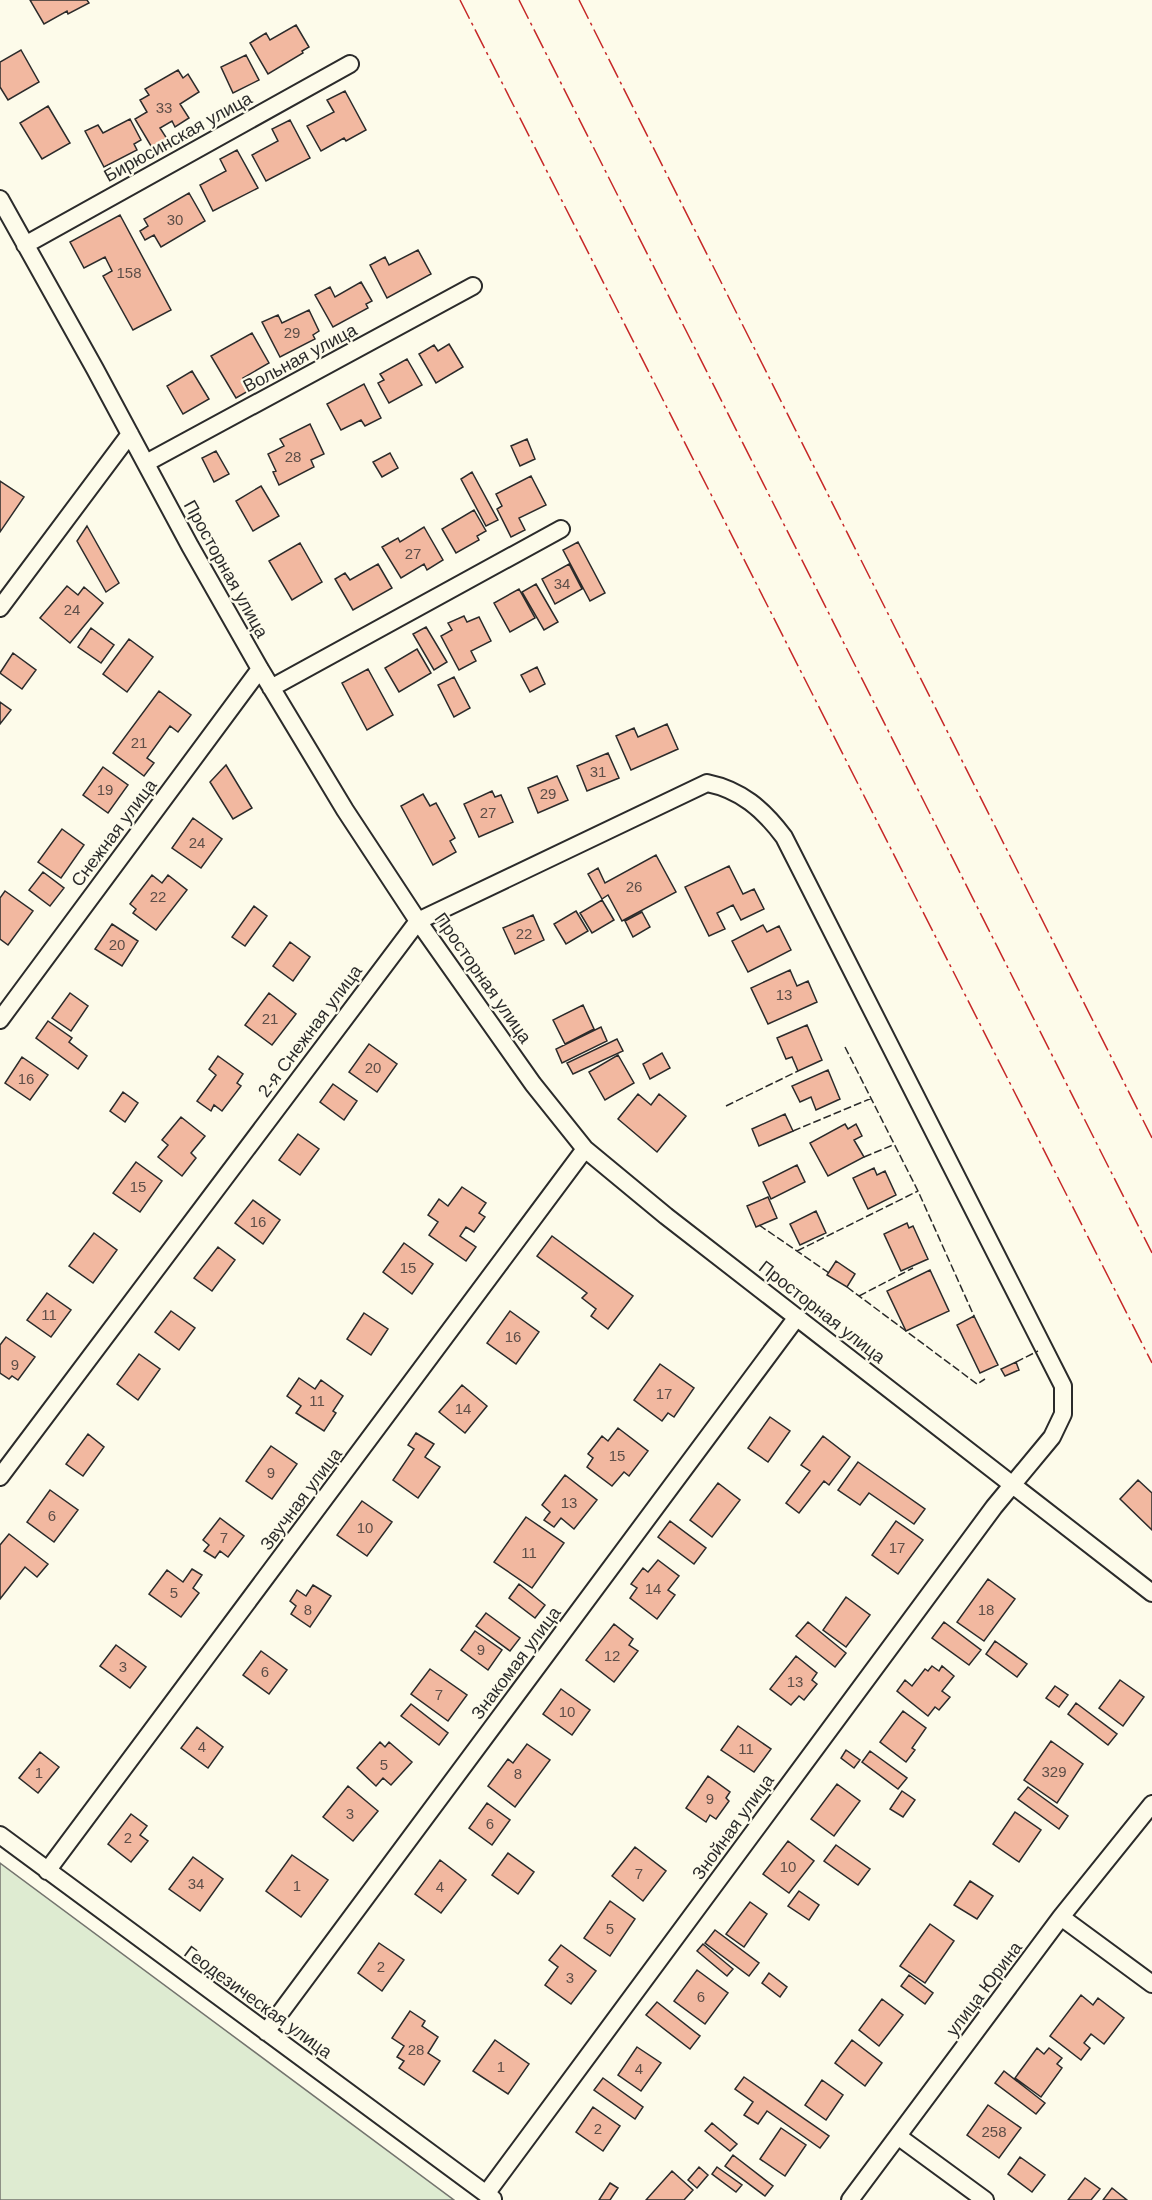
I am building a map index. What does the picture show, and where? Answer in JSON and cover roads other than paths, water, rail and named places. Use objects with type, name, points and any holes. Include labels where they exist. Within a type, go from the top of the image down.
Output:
[{"type":"street","name":"Бирюсинская улица","points":[[25,244],[350,64]]},
{"type":"street","name":"Просторная улица","points":[[0,199],[260,669],[345,810],[418,921],[533,1084],[585,1149],[666,1216],[1152,1593]]},
{"type":"street","name":"Вольная улица","points":[[146,463],[473,286]]},
{"type":"street","points":[[0,608],[130,434]]},
{"type":"street","points":[[271,688],[561,530]]},
{"type":"street","name":"Снежная улица","points":[[0,1020],[260,669]]},
{"type":"street","name":"2-я Снежная улица","points":[[0,1477],[418,921],[707,783],[726,787],[768,815]]},
{"type":"street","name":"Знойная улица","points":[[490,2197],[1011,1484],[1052,1437],[1063,1414],[1063,1386],[784,837],[768,815]]},
{"type":"street","name":"Звучная улица","points":[[47,1871],[585,1149]]},
{"type":"street","name":"Знакомая улица","points":[[266,2032],[797,1317]]},
{"type":"street","name":"улица Юрина","points":[[850,2200],[1061,1917],[1152,1804]]},
{"type":"street","name":"Геодезическая улица","points":[[0,1835],[490,2197]]},
{"type":"street","points":[[1061,1917],[1152,1984]]},
{"type":"street","points":[[899,2137],[985,2200]]}]
